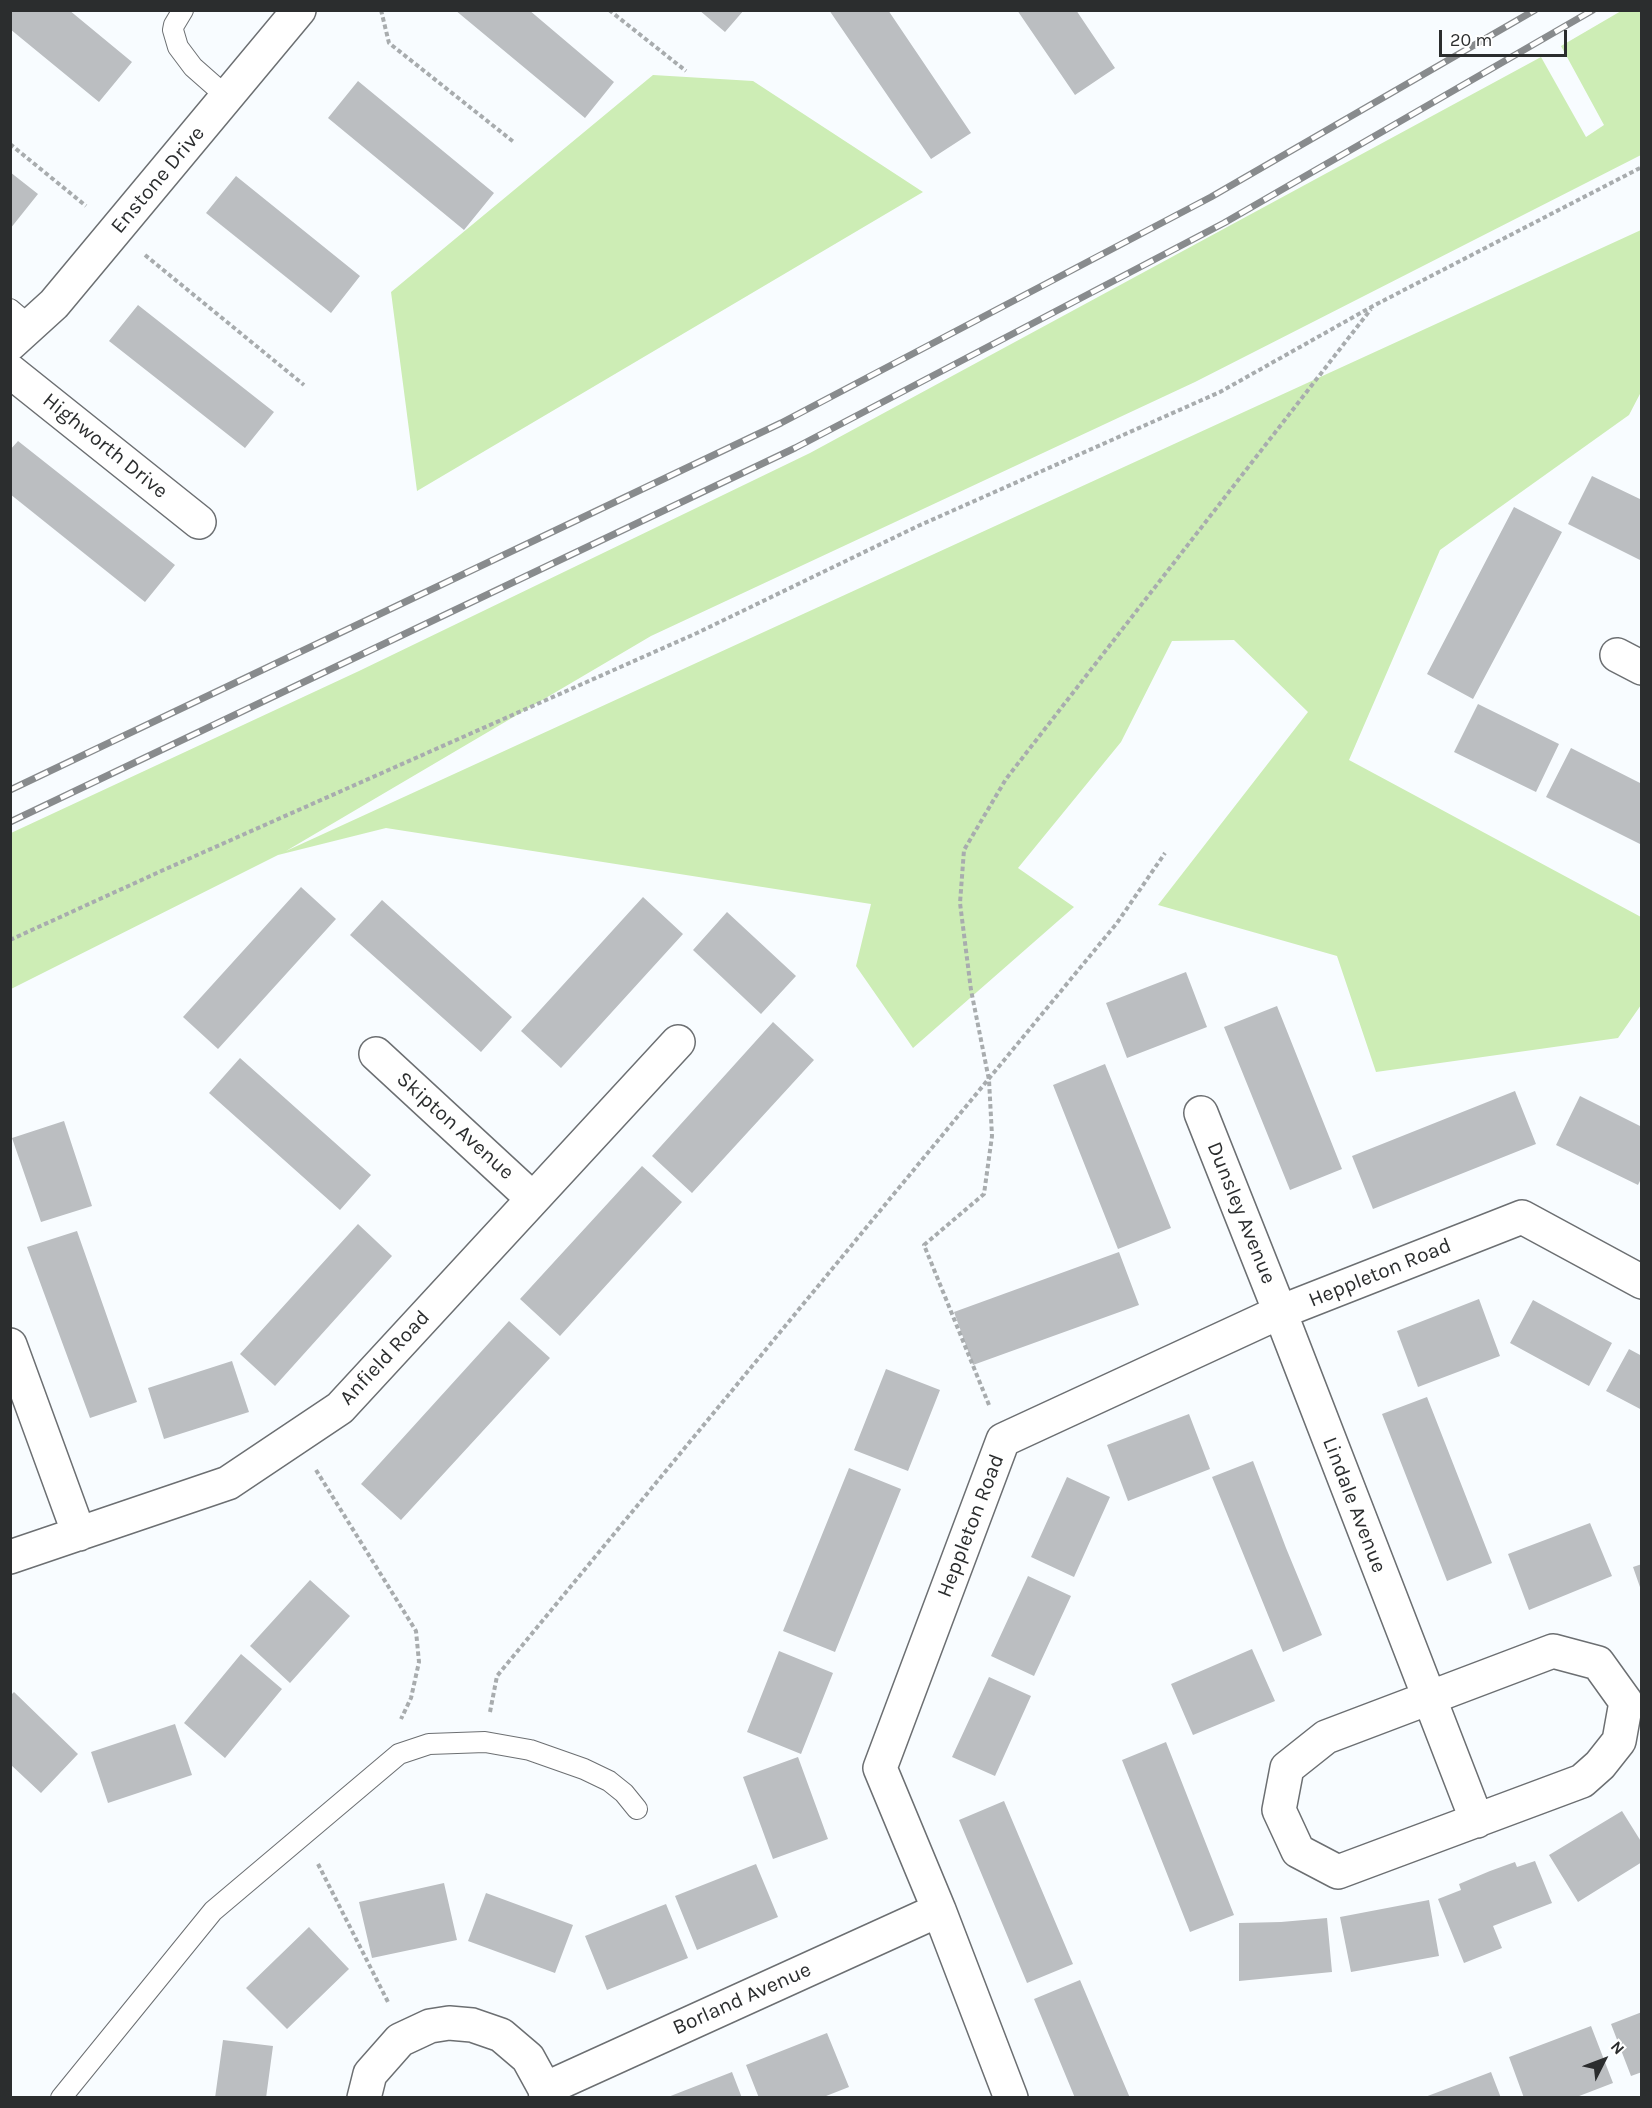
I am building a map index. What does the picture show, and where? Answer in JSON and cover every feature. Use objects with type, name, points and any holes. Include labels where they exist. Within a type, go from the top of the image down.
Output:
[{"type":"street","name":"Enstone Drive","points":[[17,326],[54,304],[299,10]]},
{"type":"street","name":"Highworth Drive","points":[[10,371],[199,522]]},
{"type":"street","name":"Anfield Road","points":[[10,1557],[228,1483],[340,1407],[678,1042]]},
{"type":"street","name":"Skipton Avenue","points":[[376,1054],[533,1199]]},
{"type":"street","name":"Dunsley Avenue","points":[[1201,1113],[1280,1312]]},
{"type":"street","name":"Heppleton Road","points":[[1011,2097],[939,1910],[880,1768],[1004,1440],[1280,1312],[1522,1217],[1641,1282]]},
{"type":"street","name":"Lindale Avenue","points":[[1280,1312],[1477,1821]]},
{"type":"street","points":[[10,1345],[79,1534]]},
{"type":"street","points":[[1553,1651],[1598,1663],[1626,1702],[1619,1741],[1582,1781],[1477,1821],[1338,1872],[1298,1851],[1279,1810],[1287,1768],[1326,1737],[1553,1651]]},
{"type":"street","name":"Borland Avenue","points":[[364,2097],[370,2074],[400,2040],[430,2026],[449,2023],[472,2025],[501,2035],[528,2058],[546,2093],[939,1910]]},
{"type":"lane","points":[[183,10],[173,30],[178,47],[193,67],[226,98]]},
{"type":"lane","points":[[61,2097],[213,1911],[399,1754],[429,1744],[485,1742],[530,1750],[584,1769],[609,1781],[624,1793],[637,1809]]},
{"type":"path","points":[[381,10],[389,43],[515,144]]},
{"type":"path","points":[[609,10],[686,71]]},
{"type":"path","points":[[10,144],[304,385]]},
{"type":"path","points":[[10,940],[698,633],[918,526],[1220,392],[1373,306],[1641,167]]},
{"type":"path","points":[[1004,1440],[924,1245],[984,1194],[992,1136],[989,1080],[971,990],[960,903],[964,850],[1006,779],[1373,306]]},
{"type":"path","points":[[485,1742],[497,1676],[1117,923],[1166,854]]},
{"type":"path","points":[[297,1438],[416,1631],[419,1662],[411,1698],[395,1731],[399,1754]]},
{"type":"path","points":[[303,1836],[407,2037]]},
{"type":"green space","points":[[1621,11],[1641,11],[1641,155],[1195,382],[651,636],[286,851],[1641,230],[1641,392],[1629,415],[1440,550],[1349,760],[1641,917],[1641,1005],[1618,1038],[1376,1072],[1337,956],[1158,905],[1308,712],[1234,640],[1172,641],[1121,742],[1018,868],[1074,907],[913,1048],[856,966],[871,904],[386,828],[278,855],[11,989],[11,833],[359,671],[810,453],[1541,57],[1586,137],[1604,125],[1561,46]]},
{"type":"green space","points":[[653,75],[753,81],[923,192],[417,491],[391,292]]},
{"type":"building","points":[[10,10],[69,10],[132,62],[99,102],[10,29]]},
{"type":"building","points":[[455,10],[529,10],[614,82],[585,118]]},
{"type":"building","points":[[699,10],[744,10],[725,32]]},
{"type":"building","points":[[829,10],[888,10],[971,133],[931,159]]},
{"type":"building","points":[[1017,10],[1076,10],[1115,68],[1075,95]]},
{"type":"building","points":[[358,81],[494,193],[464,230],[328,118]]},
{"type":"building","points":[[10,172],[38,194],[10,229]]},
{"type":"building","points":[[236,176],[360,276],[331,313],[206,213]]},
{"type":"building","points":[[138,305],[274,412],[245,448],[109,341]]},
{"type":"building","points":[[18,441],[175,565],[145,602],[10,494],[10,450]]},
{"type":"building","points":[[1592,476],[1642,500],[1642,561],[1568,524]]},
{"type":"building","points":[[1514,507],[1562,532],[1473,699],[1427,674]]},
{"type":"building","points":[[1478,704],[1559,744],[1536,792],[1454,752]]},
{"type":"building","points":[[1571,748],[1642,784],[1642,845],[1546,797]]},
{"type":"building","points":[[301,887],[336,919],[218,1049],[183,1017]]},
{"type":"building","points":[[643,897],[683,934],[561,1068],[521,1031]]},
{"type":"building","points":[[382,900],[512,1017],[481,1052],[350,935]]},
{"type":"building","points":[[727,912],[796,976],[761,1014],[693,950]]},
{"type":"building","points":[[1186,972],[1207,1027],[1127,1058],[1106,1003]]},
{"type":"building","points":[[1277,1006],[1342,1169],[1290,1190],[1224,1027]]},
{"type":"building","points":[[773,1022],[814,1060],[692,1193],[652,1156]]},
{"type":"building","points":[[240,1058],[371,1175],[340,1210],[209,1093]]},
{"type":"building","points":[[1105,1064],[1171,1228],[1118,1249],[1053,1085]]},
{"type":"building","points":[[1515,1091],[1536,1144],[1373,1209],[1352,1156]]},
{"type":"building","points":[[1580,1096],[1642,1127],[1642,1177],[1638,1185],[1556,1145]]},
{"type":"building","points":[[64,1121],[92,1206],[41,1222],[12,1138]]},
{"type":"building","points":[[642,1166],[682,1202],[560,1336],[520,1299]]},
{"type":"building","points":[[358,1224],[392,1256],[275,1386],[240,1354]]},
{"type":"building","points":[[77,1231],[137,1402],[90,1418],[27,1247]]},
{"type":"building","points":[[1119,1252],[1139,1305],[973,1365],[954,1312]]},
{"type":"building","points":[[1479,1299],[1500,1356],[1418,1387],[1397,1331]]},
{"type":"building","points":[[1533,1300],[1612,1343],[1589,1386],[1510,1343]]},
{"type":"building","points":[[509,1321],[550,1358],[401,1520],[361,1484]]},
{"type":"building","points":[[1629,1349],[1642,1356],[1642,1410],[1606,1391]]},
{"type":"building","points":[[232,1361],[249,1412],[164,1439],[148,1388]]},
{"type":"building","points":[[886,1369],[940,1390],[908,1471],[854,1450]]},
{"type":"building","points":[[1427,1397],[1492,1563],[1447,1581],[1382,1414]]},
{"type":"building","points":[[1189,1414],[1210,1469],[1128,1501],[1107,1445]]},
{"type":"building","points":[[1253,1461],[1322,1635],[1283,1652],[1212,1477]]},
{"type":"building","points":[[849,1468],[901,1489],[835,1652],[783,1631]]},
{"type":"building","points":[[1067,1477],[1110,1497],[1074,1577],[1031,1557]]},
{"type":"building","points":[[1590,1523],[1612,1576],[1529,1610],[1508,1554]]},
{"type":"building","points":[[1642,1564],[1642,1590],[1641,1590],[1633,1567]]},
{"type":"building","points":[[1028,1576],[1071,1596],[1034,1676],[991,1656]]},
{"type":"building","points":[[310,1580],[350,1616],[290,1683],[250,1646]]},
{"type":"building","points":[[1252,1649],[1275,1701],[1193,1735],[1171,1684]]},
{"type":"building","points":[[779,1651],[833,1673],[801,1754],[747,1732]]},
{"type":"building","points":[[241,1654],[282,1689],[225,1758],[184,1723]]},
{"type":"building","points":[[989,1677],[1031,1696],[995,1776],[952,1757]]},
{"type":"building","points":[[14,1692],[78,1754],[41,1793],[10,1764],[10,1696]]},
{"type":"building","points":[[175,1724],[192,1775],[108,1803],[91,1752]]},
{"type":"building","points":[[1166,1742],[1234,1915],[1190,1932],[1122,1760]]},
{"type":"building","points":[[798,1757],[828,1839],[773,1859],[743,1777]]},
{"type":"building","points":[[1004,1801],[1073,1964],[1027,1983],[959,1820]]},
{"type":"building","points":[[1622,1811],[1642,1843],[1642,1862],[1578,1902],[1549,1855]]},
{"type":"building","points":[[1535,1861],[1552,1903],[1493,1926],[1502,1948],[1464,1963],[1438,1899],[1461,1890],[1459,1884],[1490,1871],[1515,1862],[1517,1867]]},
{"type":"building","points":[[756,1864],[778,1917],[697,1950],[675,1896]]},
{"type":"building","points":[[444,1883],[457,1940],[372,1958],[359,1902]]},
{"type":"building","points":[[486,1893],[573,1925],[555,1973],[468,1941]]},
{"type":"building","points":[[1429,1900],[1439,1956],[1351,1972],[1340,1917]]},
{"type":"building","points":[[666,1904],[688,1958],[607,1990],[585,1936]]},
{"type":"building","points":[[1327,1918],[1332,1972],[1239,1981],[1239,1923]]},
{"type":"building","points":[[309,1927],[349,1969],[287,2029],[246,1988]]},
{"type":"building","points":[[1080,1980],[1130,2098],[1075,2098],[1034,1999]]},
{"type":"building","points":[[1642,2012],[1642,2072],[1631,2076],[1611,2024]]},
{"type":"building","points":[[1591,2026],[1613,2083],[1574,2098],[1524,2098],[1509,2057]]},
{"type":"building","points":[[827,2033],[849,2087],[821,2098],[759,2098],[746,2065]]},
{"type":"building","points":[[223,2040],[273,2046],[266,2098],[215,2098]]},
{"type":"building","points":[[732,2072],[742,2098],[668,2097]]},
{"type":"building","points":[[1491,2072],[1501,2098],[1425,2098],[1425,2097]]},
{"type":"railway","points":[[10,790],[781,423],[1211,197],[1535,10]]},
{"type":"railway","points":[[10,822],[795,448],[1224,223],[1593,10]]}]
